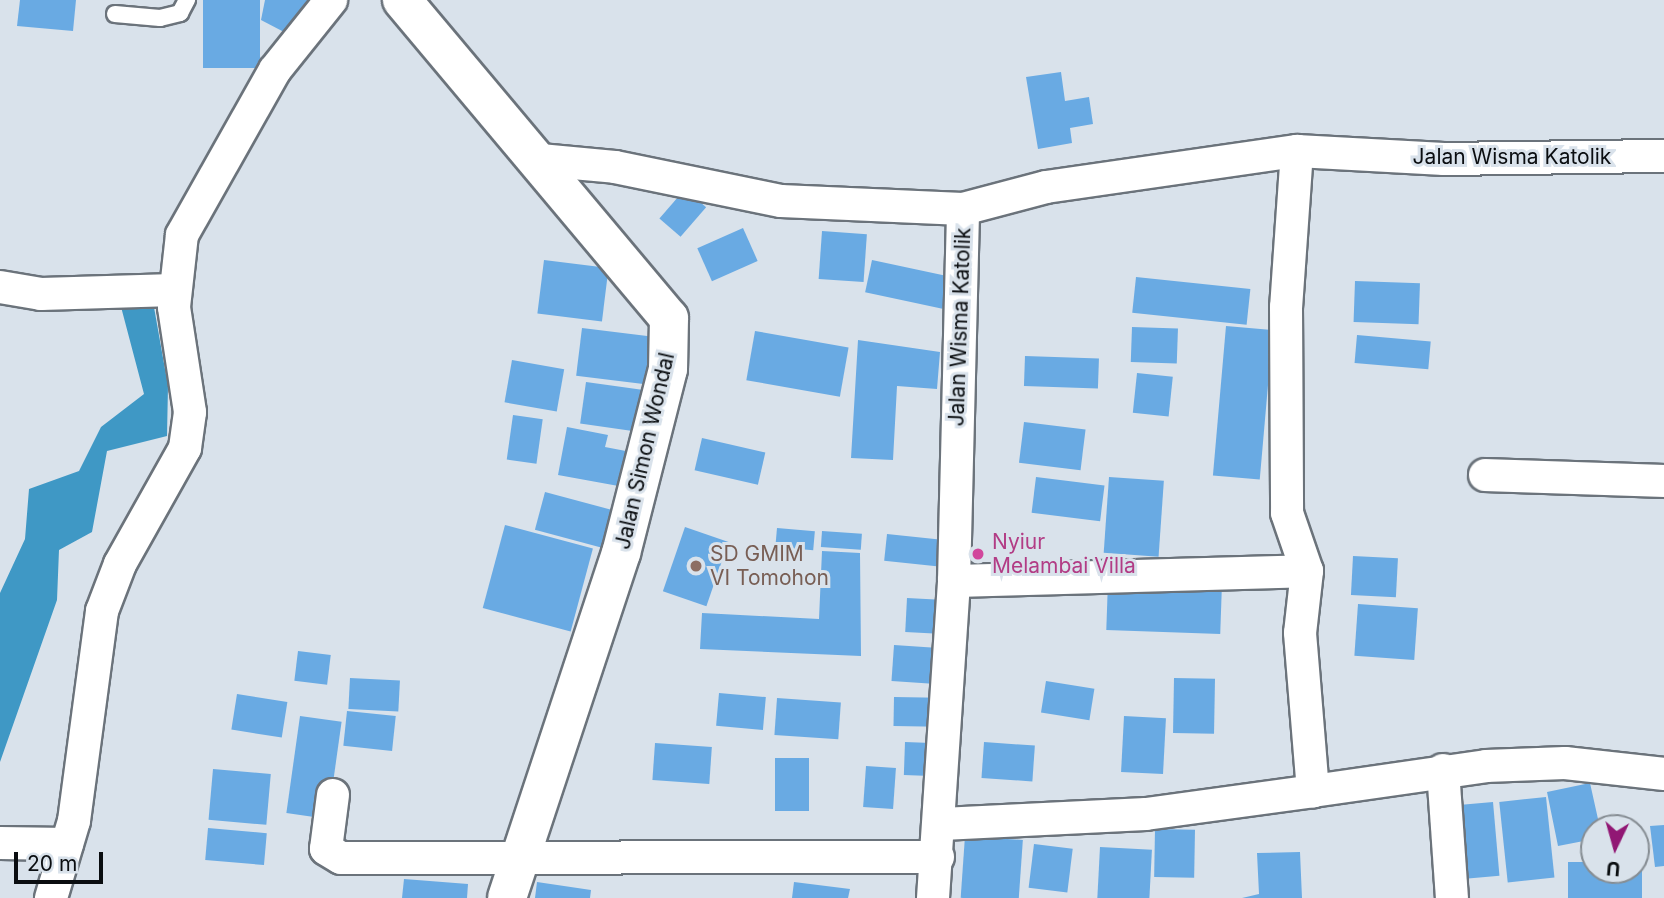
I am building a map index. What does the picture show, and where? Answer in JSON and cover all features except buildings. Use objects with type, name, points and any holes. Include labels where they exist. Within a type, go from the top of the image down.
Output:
[{"type":"street","points":[[51,898],[66,844],[102,611],[120,564],[185,448],[190,412],[174,290],[182,235],[275,70],[331,0]]},
{"type":"street","name":"Jalan Simon Wondal","points":[[402,0],[643,282],[669,318],[671,339],[621,553],[524,854],[507,898]]},
{"type":"street","points":[[1297,151],[1286,307],[1287,513],[1307,571],[1300,633],[1313,791]]},
{"type":"street","name":"Jalan Wisma Katolik","points":[[933,898],[942,824],[954,581],[963,209],[1118,175],[1297,151],[1444,159],[1664,156]]},
{"type":"street","points":[[540,160],[615,167],[781,201],[963,209]]},
{"type":"street","points":[[0,287],[41,294],[174,290]]},
{"type":"street","points":[[1485,475],[1664,481]]},
{"type":"street","points":[[954,581],[1307,571]]},
{"type":"street","points":[[942,824],[1146,814],[1443,770],[1565,763],[1664,774]]},
{"type":"street","points":[[1443,770],[1452,898]]},
{"type":"street","points":[[333,795],[326,849],[334,857],[524,854],[938,857]]},
{"type":"street","points":[[0,843],[66,844]]},
{"type":"lane","points":[[115,14],[160,18],[180,13],[187,0]]},
{"type":"water","points":[[152,296],[168,386],[167,436],[107,451],[92,532],[59,550],[57,600],[0,762],[0,593],[25,539],[29,489],[79,471],[101,427],[144,394],[120,303]]},
{"type":"place","name":"Nyiur Melambai Villa","points":[[978,554]]},
{"type":"place","name":"SD GMIM VI Tomohon","points":[[696,566]]}]
